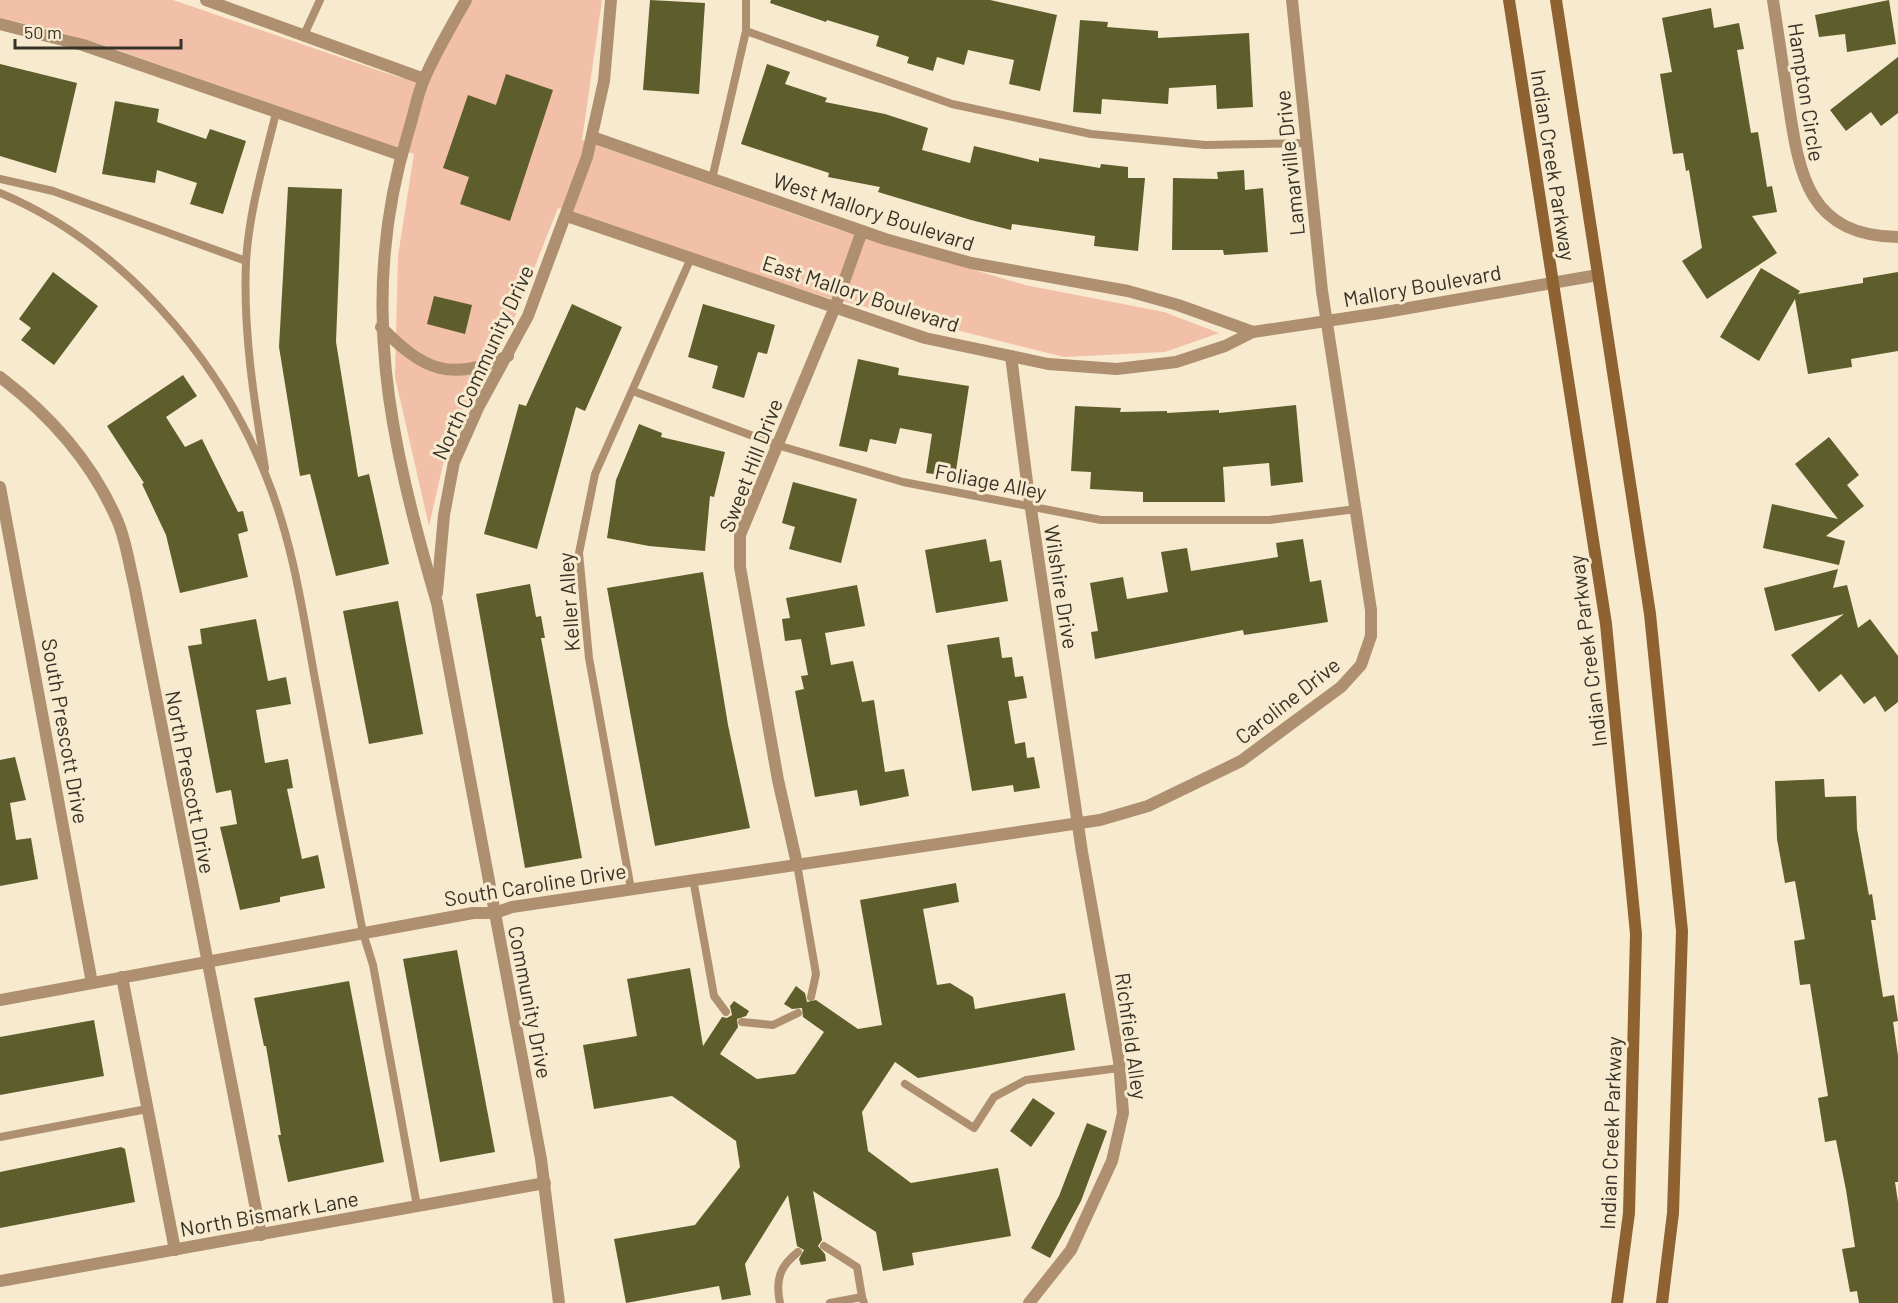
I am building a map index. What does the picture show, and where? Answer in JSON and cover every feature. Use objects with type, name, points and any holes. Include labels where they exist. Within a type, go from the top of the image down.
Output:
[{"type":"street","points":[[206,0],[424,79]]},
{"type":"street","points":[[437,603],[421,549],[387,397],[381,327],[384,240],[401,156],[424,79],[466,0]]},
{"type":"street","points":[[601,0],[610,14]]},
{"type":"street","name":"North Community Drive","points":[[437,603],[444,515],[454,462],[478,408],[528,316],[567,216],[592,137],[604,81],[611,0]]},
{"type":"street","name":"Lamarville Drive","points":[[1292,0],[1327,321]]},
{"type":"street","name":"Indian Creek Parkway","points":[[1509,0],[1606,624],[1636,934],[1629,1213],[1617,1303]]},
{"type":"street","name":"Indian Creek Parkway","points":[[1556,0],[1650,614],[1682,931],[1673,1213],[1662,1303]]},
{"type":"street","name":"Hampton Circle","points":[[1773,0],[1796,155],[1807,187],[1834,218],[1849,227],[1864,233],[1898,237]]},
{"type":"street","points":[[0,24],[83,45],[401,156]]},
{"type":"street","name":"West Mallory Boulevard","points":[[592,137],[862,231],[971,263],[1128,291],[1178,305],[1253,332]]},
{"type":"street","name":"East Mallory Boulevard","points":[[567,216],[925,338],[1048,364],[1117,369],[1176,362],[1225,346],[1253,332]]},
{"type":"street","name":"Sweet Hill Drive","points":[[797,864],[778,780],[740,567],[740,535],[835,307],[862,231]]},
{"type":"street","name":"Mallory Boulevard","points":[[1253,332],[1598,275]]},
{"type":"street","name":"Caroline Drive","points":[[1078,824],[1148,806],[1241,761],[1341,687],[1361,665],[1371,636],[1371,610],[1327,321]]},
{"type":"street","points":[[381,327],[405,351],[425,364],[446,370],[489,364],[508,356]]},
{"type":"street","name":"Wilshire Drive","points":[[1011,356],[1030,507],[1078,824]]},
{"type":"street","name":"North Prescott Drive","points":[[0,377],[63,432],[118,523],[134,584],[261,1235]]},
{"type":"street","name":"South Prescott Drive","points":[[0,487],[92,983]]},
{"type":"street","name":"Community Drive","points":[[437,603],[545,1183],[558,1303]]},
{"type":"street","name":"South Caroline Drive","points":[[0,1000],[473,913],[495,913],[512,907],[693,879],[1078,824]]},
{"type":"street","name":"Richfield Alley","points":[[1029,1303],[1071,1250],[1112,1161],[1123,1113],[1119,1068],[1078,824]]},
{"type":"street","points":[[122,977],[175,1250]]},
{"type":"street","name":"North Bismark Lane","points":[[0,1281],[545,1183]]},
{"type":"lane","points":[[304,35],[320,0]]},
{"type":"lane","points":[[712,179],[746,31],[746,0]]},
{"type":"lane","points":[[746,31],[952,104],[1091,134],[1205,145],[1307,143]]},
{"type":"lane","points":[[266,476],[249,366],[246,261],[256,190],[276,113]]},
{"type":"lane","points":[[0,179],[53,191],[246,261]]},
{"type":"lane","points":[[0,193],[32,206],[98,249],[150,297],[197,351],[234,412],[266,476],[293,560],[363,933],[373,965],[417,1206]]},
{"type":"lane","name":"Keller Alley","points":[[631,889],[590,658],[579,553],[596,474],[691,258]]},
{"type":"lane","name":"Foliage Alley","points":[[633,391],[777,445],[903,482],[1101,520],[1269,520],[1356,508]]},
{"type":"lane","points":[[797,864],[816,974],[811,997]]},
{"type":"lane","points":[[693,879],[714,996],[726,1012]]},
{"type":"lane","points":[[742,1022],[773,1025],[798,1013]]},
{"type":"lane","points":[[905,1084],[974,1128],[994,1097],[1026,1080],[1119,1068]]},
{"type":"lane","points":[[0,1137],[147,1109]]},
{"type":"lane","points":[[824,1246],[857,1267],[863,1300],[830,1303]]},
{"type":"lane","points":[[780,1303],[776,1285],[785,1263],[798,1252]]},
{"type":"shaded area","points":[[0,0],[173,0],[398,77],[418,81],[473,0],[602,0],[582,140],[833,228],[1025,285],[1164,312],[1219,333],[1165,352],[1064,357],[822,296],[558,208],[512,324],[451,430],[429,526],[395,377],[398,256],[414,154],[112,48],[49,29],[0,18]]},
{"type":"building","points":[[650,0],[705,3],[699,94],[643,90]]},
{"type":"building","points":[[771,0],[990,0],[1057,15],[1040,91],[1009,84],[1014,60],[968,50],[964,65],[937,57],[933,71],[907,63],[909,57],[876,46],[879,36],[827,20],[826,22],[770,3]]},
{"type":"building","points":[[1889,0],[1896,44],[1847,52],[1845,34],[1819,37],[1815,15]]},
{"type":"building","points":[[1711,8],[1714,28],[1739,23],[1744,49],[1737,50],[1751,133],[1758,132],[1767,187],[1772,186],[1777,212],[1752,216],[1777,253],[1707,299],[1682,261],[1702,248],[1689,170],[1686,171],[1683,153],[1673,154],[1660,74],[1672,72],[1662,18]]},
{"type":"building","points":[[1080,20],[1108,22],[1107,27],[1158,31],[1158,38],[1249,33],[1253,107],[1217,109],[1216,85],[1169,88],[1168,104],[1102,99],[1101,114],[1073,112]]},
{"type":"building","points":[[1898,57],[1898,113],[1881,126],[1871,112],[1846,131],[1830,110]]},
{"type":"building","points":[[0,64],[77,83],[56,173],[0,156]]},
{"type":"building","points":[[767,64],[790,72],[785,84],[827,98],[825,102],[885,114],[928,128],[922,150],[970,163],[974,146],[1039,162],[1039,158],[1100,168],[1101,164],[1128,167],[1128,178],[1145,178],[1138,251],[1094,246],[1095,236],[1012,224],[1011,230],[971,220],[878,192],[880,187],[828,177],[829,173],[741,144]]},
{"type":"building","points":[[506,74],[553,90],[510,221],[460,204],[469,177],[443,168],[468,95],[496,105]]},
{"type":"building","points":[[115,101],[159,109],[157,122],[206,139],[210,129],[246,141],[223,214],[190,204],[197,183],[157,170],[155,183],[102,174]]},
{"type":"building","points":[[1244,170],[1245,190],[1263,188],[1268,252],[1224,255],[1223,250],[1172,250],[1173,178],[1218,179],[1217,172]]},
{"type":"building","points":[[288,187],[342,189],[336,342],[358,477],[369,474],[389,564],[336,576],[310,474],[300,476],[279,347]]},
{"type":"building","points":[[1761,268],[1800,291],[1798,294],[1863,283],[1863,278],[1898,272],[1898,351],[1851,359],[1852,367],[1808,374],[1795,299],[1759,361],[1720,337]]},
{"type":"building","points":[[53,272],[98,306],[54,365],[21,340],[31,328],[19,319]]},
{"type":"building","points":[[434,296],[472,305],[465,334],[427,324]]},
{"type":"building","points":[[572,304],[622,327],[585,411],[576,407],[537,549],[484,534],[519,404],[526,406]]},
{"type":"building","points":[[703,304],[775,325],[767,354],[758,352],[744,398],[712,388],[718,366],[688,357]]},
{"type":"building","points":[[858,359],[899,368],[898,375],[969,386],[955,477],[926,473],[932,434],[900,428],[896,444],[870,439],[867,452],[839,446]]},
{"type":"building","points":[[183,375],[197,396],[166,417],[185,447],[202,439],[238,512],[243,511],[248,531],[238,534],[248,577],[180,593],[166,535],[142,484],[144,483],[107,426]]},
{"type":"building","points":[[1296,405],[1303,482],[1271,486],[1269,463],[1223,467],[1225,502],[1143,502],[1143,492],[1090,489],[1091,472],[1071,471],[1075,406],[1121,408],[1120,412],[1167,411],[1167,413],[1219,410],[1219,413]]},
{"type":"building","points":[[639,424],[662,433],[661,437],[725,452],[714,497],[710,496],[705,551],[649,546],[607,538],[616,480]]},
{"type":"building","points":[[1829,437],[1859,475],[1847,485],[1864,506],[1826,536],[1845,541],[1839,565],[1763,548],[1772,504],[1838,519],[1795,464]]},
{"type":"building","points":[[793,482],[857,499],[841,563],[789,549],[795,527],[782,523]]},
{"type":"building","points":[[986,539],[990,562],[1001,560],[1008,601],[936,613],[925,550]]},
{"type":"building","points":[[1303,539],[1310,582],[1321,580],[1328,622],[1244,635],[1243,630],[1095,659],[1091,632],[1098,631],[1090,583],[1123,577],[1127,599],[1168,592],[1161,552],[1187,548],[1191,571],[1278,557],[1276,543]]},
{"type":"building","points":[[1838,569],[1833,588],[1847,585],[1858,628],[1870,619],[1898,656],[1898,702],[1885,712],[1875,696],[1864,704],[1841,674],[1819,692],[1791,655],[1844,614],[1775,631],[1764,588]]},
{"type":"building","points":[[703,572],[728,725],[750,828],[655,846],[607,588]]},
{"type":"building","points":[[530,584],[536,617],[541,616],[545,638],[541,638],[582,858],[525,868],[476,594]]},
{"type":"building","points":[[857,585],[865,626],[825,633],[831,665],[853,661],[862,702],[874,700],[885,772],[904,769],[909,796],[860,806],[857,790],[815,797],[795,691],[804,689],[801,676],[808,675],[801,639],[785,641],[782,619],[790,618],[786,598]]},
{"type":"building","points":[[398,601],[423,734],[369,744],[343,611]]},
{"type":"building","points":[[256,619],[268,681],[286,677],[291,704],[256,710],[265,763],[288,759],[293,788],[287,789],[302,859],[318,855],[325,888],[280,897],[280,902],[240,910],[220,827],[237,824],[231,790],[216,793],[188,646],[202,644],[200,629]]},
{"type":"building","points":[[999,637],[1002,658],[1012,657],[1015,677],[1023,676],[1027,698],[1008,701],[1015,744],[1025,742],[1027,758],[1034,757],[1040,788],[1014,792],[1013,785],[972,791],[947,645]]},
{"type":"building","points":[[15,757],[26,800],[10,803],[16,840],[31,838],[38,879],[0,886],[0,760]]},
{"type":"building","points":[[1824,779],[1825,797],[1856,796],[1857,829],[1869,895],[1872,894],[1876,920],[1871,920],[1883,997],[1894,995],[1898,1021],[1893,1022],[1898,1056],[1898,1182],[1895,1182],[1898,1202],[1898,1303],[1859,1303],[1857,1291],[1850,1292],[1842,1249],[1855,1247],[1846,1190],[1836,1140],[1825,1142],[1818,1098],[1828,1096],[1810,984],[1800,985],[1794,941],[1805,939],[1795,881],[1785,883],[1777,839],[1775,781]]},
{"type":"building","points":[[956,883],[959,902],[923,909],[937,985],[950,983],[973,997],[975,1009],[1065,993],[1075,1050],[918,1078],[895,1062],[862,1112],[868,1151],[911,1183],[998,1168],[1011,1236],[912,1253],[914,1265],[883,1271],[876,1232],[813,1191],[822,1240],[818,1246],[825,1254],[826,1261],[801,1265],[799,1259],[804,1250],[797,1246],[788,1195],[745,1264],[751,1295],[722,1300],[719,1286],[626,1303],[614,1239],[695,1225],[740,1167],[736,1141],[672,1096],[594,1109],[583,1045],[637,1036],[627,979],[690,968],[703,1046],[722,1017],[727,1018],[732,1015],[730,1006],[734,1001],[749,1011],[746,1016],[737,1019],[738,1027],[720,1054],[757,1079],[795,1074],[824,1032],[803,1017],[802,1008],[792,1009],[784,1004],[796,986],[805,993],[807,1002],[816,1000],[858,1029],[882,1025],[860,900]]},
{"type":"building","points":[[457,950],[495,1152],[440,1162],[403,959]]},
{"type":"building","points":[[349,981],[384,1162],[288,1182],[278,1135],[281,1135],[266,1046],[264,1046],[254,998]]},
{"type":"building","points":[[94,1020],[104,1076],[0,1095],[0,1037]]},
{"type":"building","points":[[1033,1098],[1055,1113],[1031,1147],[1010,1131]]},
{"type":"building","points":[[1087,1123],[1107,1131],[1081,1201],[1050,1258],[1031,1248],[1059,1196]]},
{"type":"building","points":[[121,1147],[125,1149],[135,1202],[0,1228],[0,1172]]}]
